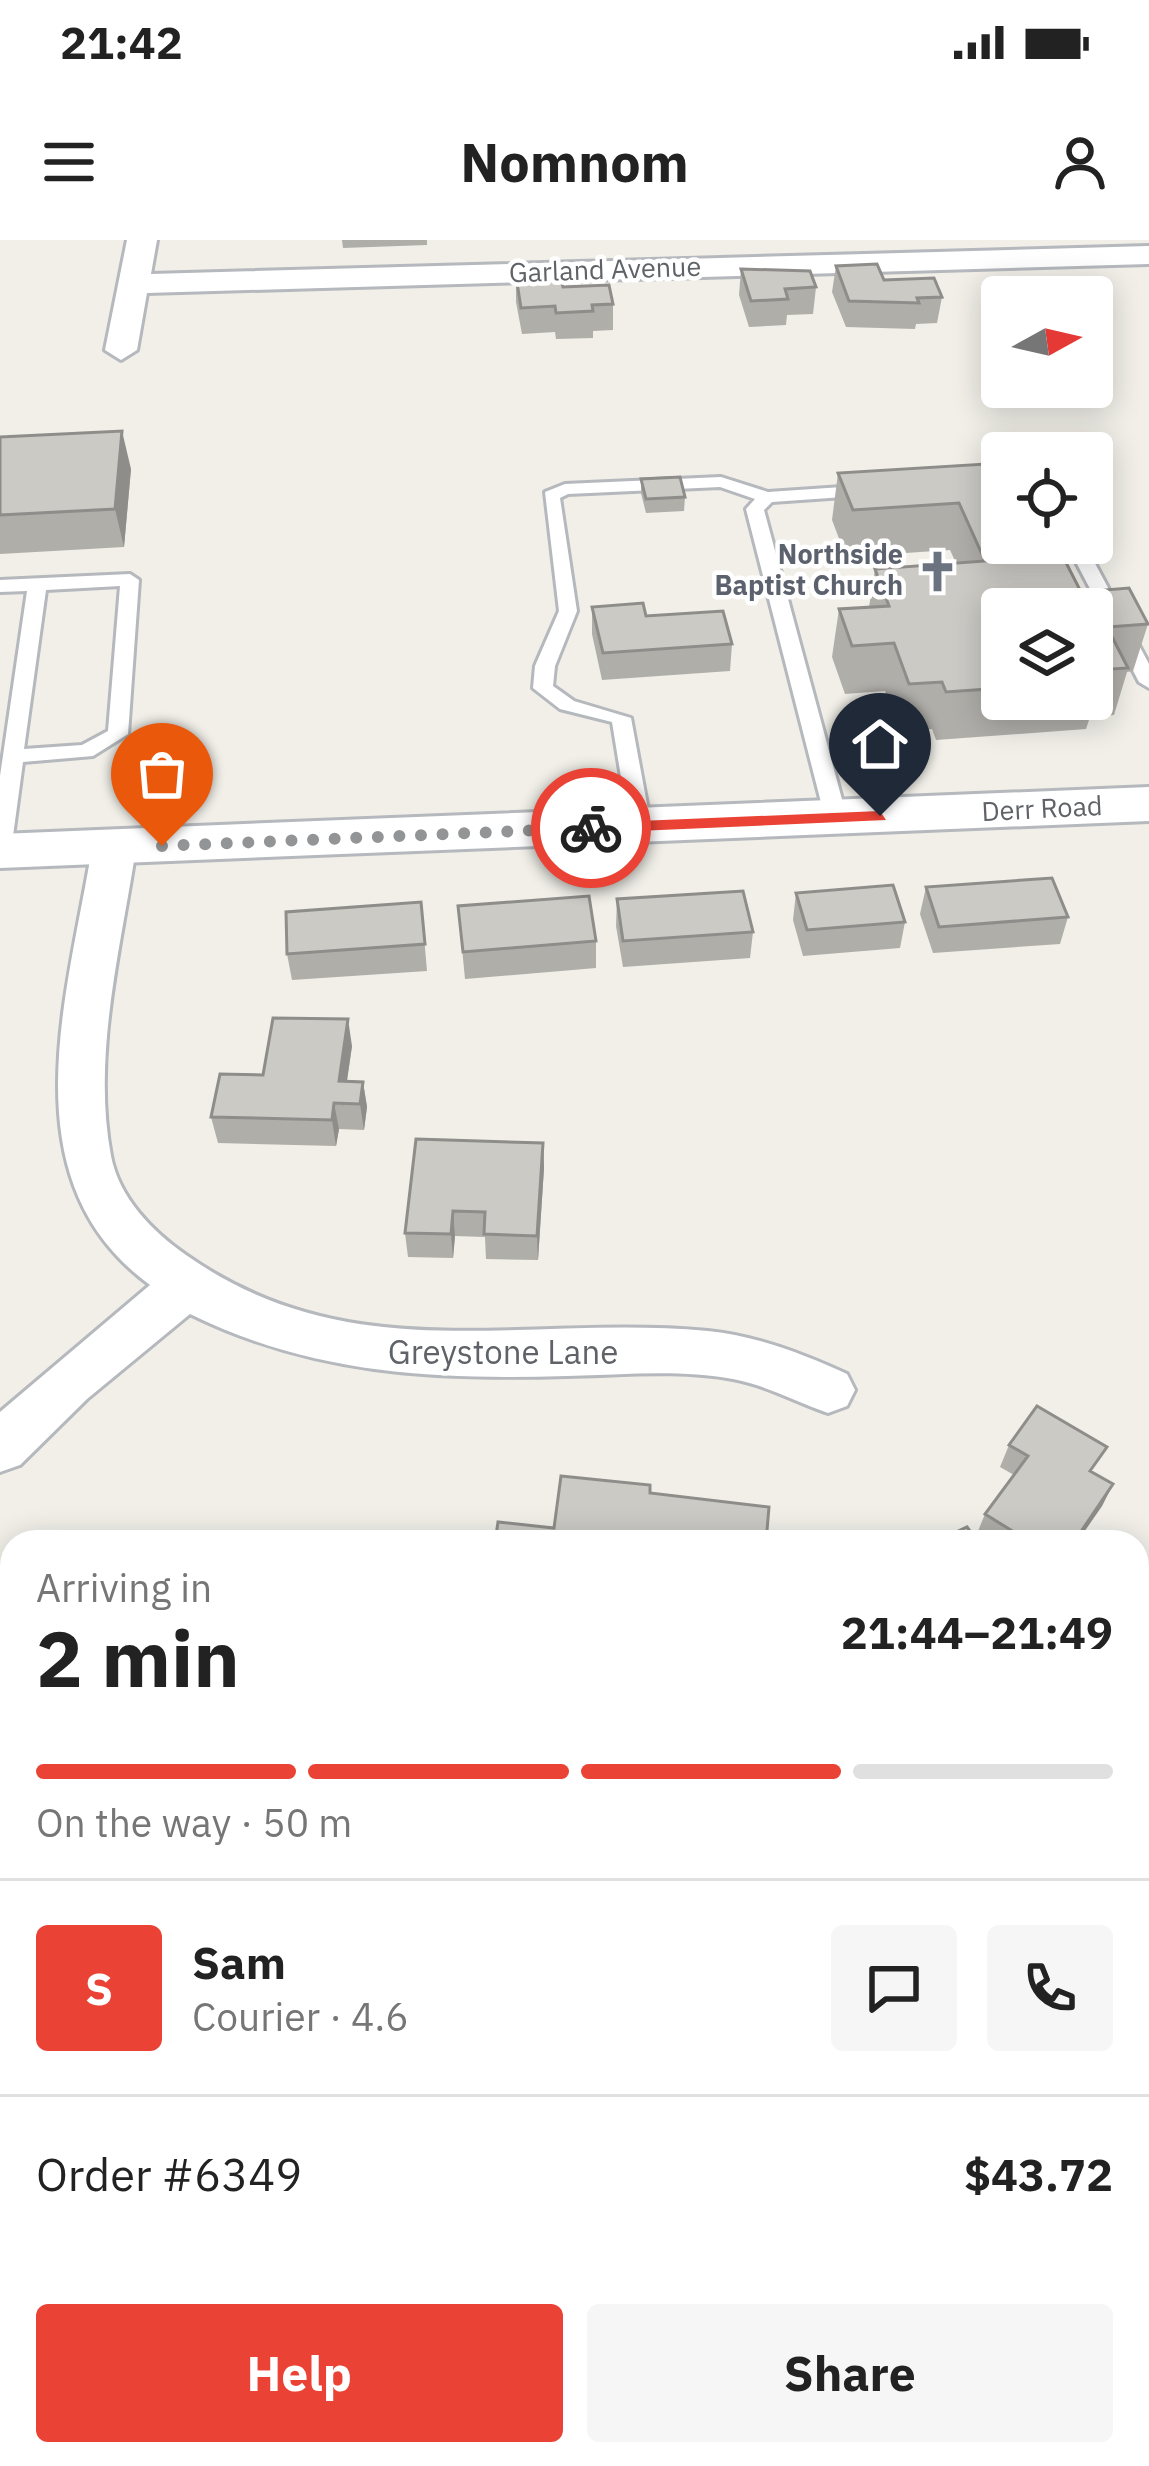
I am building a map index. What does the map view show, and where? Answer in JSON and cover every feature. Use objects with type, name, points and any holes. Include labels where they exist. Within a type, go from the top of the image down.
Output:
[{"type":"street","points":[[121,350],[142,240]]},
{"type":"street","points":[[495,240],[498,273]]},
{"type":"street","name":"Garland Avenue","points":[[133,284],[498,273],[841,252],[1149,255]]},
{"type":"street","name":"Derr Road","points":[[0,851],[1149,804]]},
{"type":"street","name":"Greystone Lane","points":[[114,848],[87,1040],[82,1122],[87,1162],[107,1208],[134,1243],[185,1287],[238,1317],[345,1350],[424,1357],[679,1352],[775,1366],[829,1390]]},
{"type":"street","points":[[0,1448],[68,1383],[185,1287]]},
{"type":"lane","points":[[640,826],[621,718],[567,705],[543,688],[544,666],[568,611],[551,496],[565,489],[721,482],[767,497],[901,489]]},
{"type":"lane","points":[[767,497],[755,508],[836,818]]},
{"type":"lane","points":[[1086,564],[1149,682]]},
{"type":"lane","points":[[0,586],[130,580],[118,734],[86,751],[15,756]]},
{"type":"lane","points":[[0,851],[37,584]]},
{"type":"building","points":[[877,264],[884,280],[934,278],[942,297],[917,298],[919,303],[849,301],[836,266]]},
{"type":"building","points":[[741,269],[810,271],[816,287],[785,289],[788,299],[751,301]]},
{"type":"building","points":[[560,274],[563,287],[609,285],[613,304],[592,305],[593,311],[556,313],[555,306],[521,308],[516,276]]},
{"type":"building","points":[[122,431],[115,509],[0,515],[0,437]]},
{"type":"building","points":[[981,464],[981,552],[959,503],[853,510],[838,473]]},
{"type":"building","points":[[680,477],[685,497],[646,499],[641,479]]},
{"type":"building","points":[[981,561],[1067,564],[1079,588],[981,588],[981,690],[946,692],[942,682],[909,684],[894,643],[852,646],[839,609],[889,606],[875,569]]},
{"type":"building","points":[[1129,588],[1148,624],[1113,627],[1113,589]]},
{"type":"building","points":[[643,603],[646,616],[723,611],[732,644],[603,653],[592,607]]},
{"type":"building","points":[[1113,639],[1128,668],[1113,669]]},
{"type":"building","points":[[1052,878],[1068,917],[939,927],[926,887]]},
{"type":"building","points":[[893,885],[905,922],[807,930],[796,893]]},
{"type":"building","points":[[743,891],[753,932],[623,941],[617,899]]},
{"type":"building","points":[[589,896],[596,941],[463,952],[458,906]]},
{"type":"building","points":[[421,902],[425,944],[287,954],[286,912]]},
{"type":"building","points":[[273,1018],[348,1019],[339,1081],[363,1082],[360,1104],[334,1103],[332,1120],[211,1117],[220,1074],[263,1075]]},
{"type":"building","points":[[416,1139],[543,1143],[537,1236],[484,1234],[485,1212],[453,1211],[451,1234],[405,1233]]},
{"type":"building","points":[[1037,1406],[1107,1447],[1090,1471],[1113,1484],[1082,1530],[1011,1530],[985,1514],[1028,1456],[1009,1445]]},
{"type":"building","points":[[561,1476],[650,1485],[650,1493],[769,1507],[767,1530],[497,1530],[498,1522],[554,1528]]},
{"type":"way so far","points":[[162,846],[591,828]]},
{"type":"place","name":"Northside Baptist Church","points":[[937,571]]},
{"type":"route","points":[[591,828],[880,816]]}]
